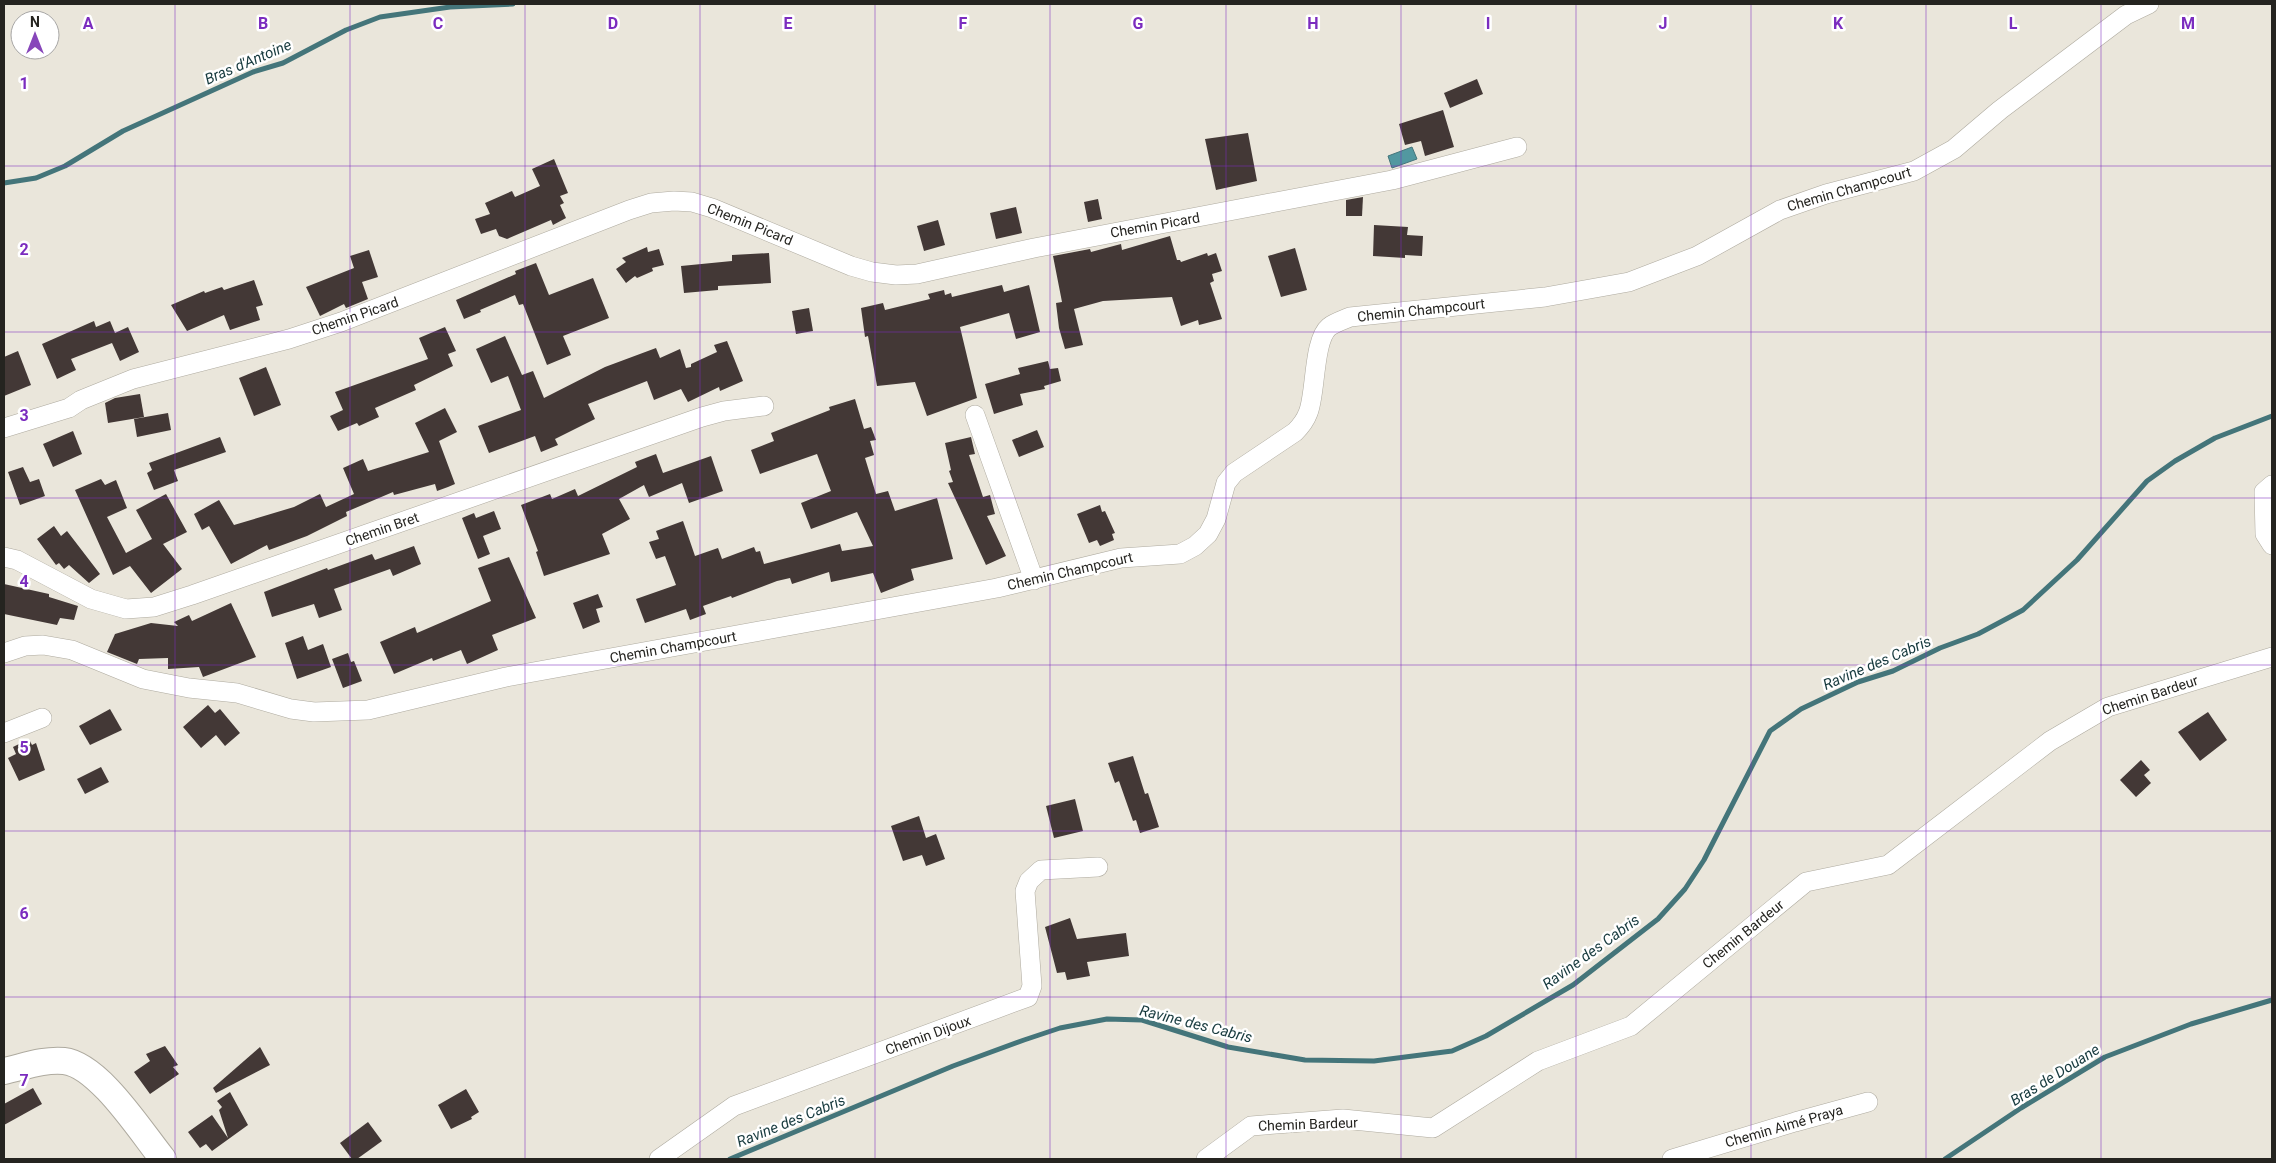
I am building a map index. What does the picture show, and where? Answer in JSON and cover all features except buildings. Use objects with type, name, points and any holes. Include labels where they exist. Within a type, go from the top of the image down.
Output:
[{"type":"main road","points":[[4,1071],[52,1061],[64,1061],[82,1066],[101,1082],[163,1159]]},
{"type":"street","name":"Chemin Champcourt","points":[[4,653],[25,646],[43,645],[72,650],[143,679],[189,688],[237,693],[291,709],[340,712],[368,710],[506,677],[997,588],[1121,558],[1180,554],[1195,546],[1208,534],[1216,519],[1226,483],[1234,472],[1295,432],[1303,423],[1309,412],[1316,364],[1327,328],[1350,317],[1545,297],[1628,282],[1696,256],[1780,210],[1826,194],[1914,172],[1954,149],[2000,110],[2126,15],[2149,4]]},
{"type":"street","name":"Chemin Picard","points":[[4,428],[69,408],[81,400],[134,379],[209,361],[341,322],[414,295],[583,226],[651,203],[692,202],[712,208],[851,266],[872,272],[896,275],[917,274],[1034,248],[1392,180],[1516,147]]},
{"type":"street","name":"Chemin Bret","points":[[4,558],[17,560],[91,599],[126,608],[154,606],[201,592],[702,416],[764,406]]},
{"type":"street","points":[[975,415],[1034,580]]},
{"type":"street","points":[[2272,485],[2264,492],[2265,534],[2272,545]]},
{"type":"street","name":"Chemin Bardeur","points":[[1206,1159],[1251,1126],[1343,1119],[1433,1128],[1538,1061],[1631,1026],[1806,882],[1888,865],[2050,741],[2108,707],[2272,657]]},
{"type":"street","points":[[4,733],[42,718]]},
{"type":"street","name":"Chemin Dijoux","points":[[659,1159],[734,1106],[1028,998],[1032,986],[1025,891],[1029,881],[1041,870],[1098,867]]},
{"type":"street","name":"Chemin Aimé Praya","points":[[1672,1159],[1868,1102]]},
{"type":"water","points":[[1412,147],[1417,159],[1392,168],[1388,156]]},
{"type":"waterway","name":"Bras d'Antoine","points":[[4,183],[36,178],[65,166],[123,131],[253,72],[283,63],[346,30],[380,17],[450,7],[513,4]]},
{"type":"waterway","name":"Ravine des Cabris","points":[[730,1159],[953,1066],[1060,1028],[1107,1019],[1142,1020],[1228,1047],[1305,1060],[1374,1061],[1452,1051],[1486,1036],[1573,985],[1658,919],[1685,889],[1704,860],[1770,731],[1801,709],[1858,682],[1893,671],[1940,648],[1978,634],[2023,610],[2077,560],[2147,481],[2175,461],[2215,438],[2272,416]]},
{"type":"waterway","name":"Bras de Douane","points":[[1945,1159],[2021,1108],[2105,1057],[2191,1024],[2272,1000]]}]
